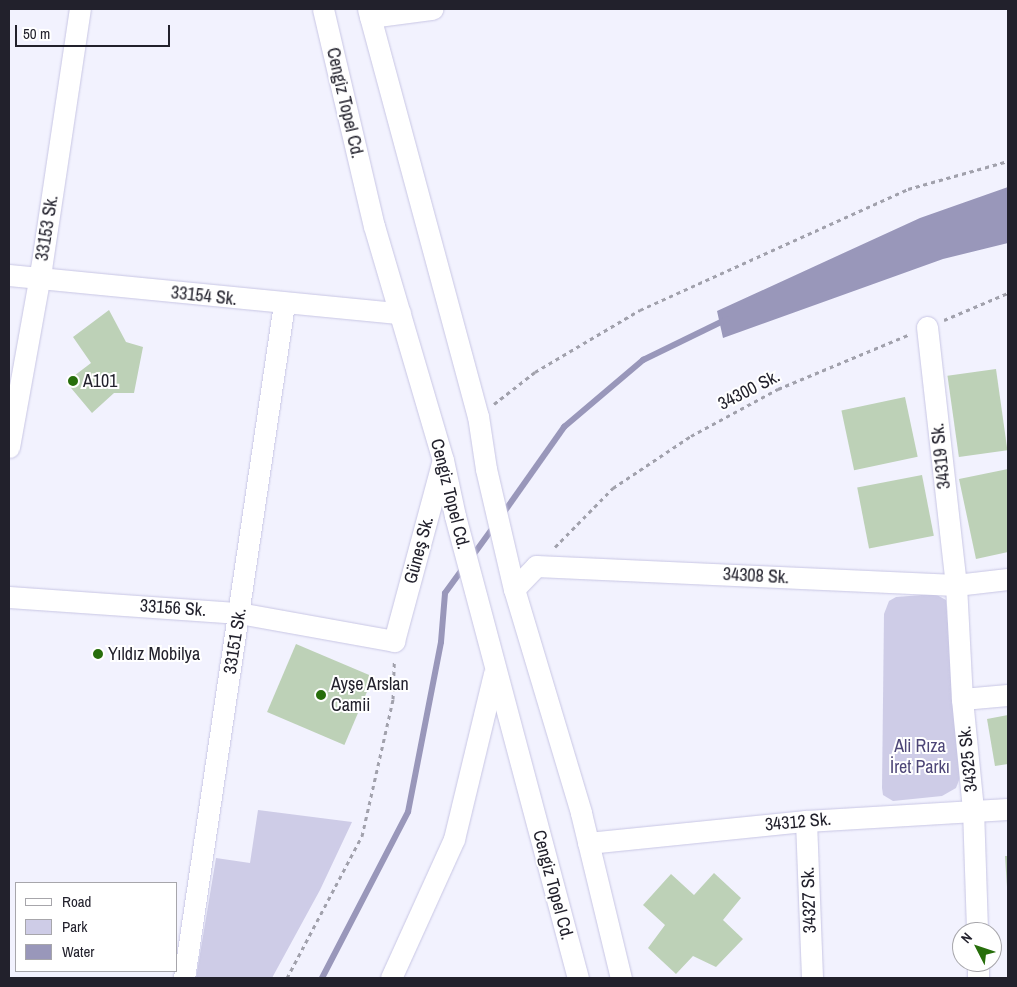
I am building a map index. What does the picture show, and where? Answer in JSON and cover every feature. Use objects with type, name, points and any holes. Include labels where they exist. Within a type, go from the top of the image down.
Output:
[{"type":"street","name":"33153 Sk.","points":[[9,447],[39,279],[80,9]]},
{"type":"street","name":"Cengiz Topel Cd.","points":[[323,9],[374,226],[443,460],[454,516],[578,978]]},
{"type":"street","points":[[432,9],[369,13],[478,416],[486,469],[514,589],[588,843],[621,978]]},
{"type":"street","name":"33154 Sk.","points":[[9,275],[284,304],[400,313]]},
{"type":"street","name":"33151 Sk.","points":[[184,978],[284,304]]},
{"type":"street","name":"34319 Sk.","points":[[927,327],[956,586]]},
{"type":"street","name":"Güneş Sk.","points":[[394,641],[443,460]]},
{"type":"street","points":[[514,589],[536,566]]},
{"type":"street","name":"34308 Sk.","points":[[536,566],[956,586],[1008,579]]},
{"type":"street","name":"34325 Sk.","points":[[956,586],[962,699],[973,809],[977,922]]},
{"type":"street","name":"33156 Sk.","points":[[9,597],[239,613],[394,641]]},
{"type":"street","points":[[392,978],[454,839],[495,670]]},
{"type":"street","points":[[962,699],[1008,695]]},
{"type":"street","name":"34312 Sk.","points":[[588,843],[806,821],[973,809],[1008,809]]},
{"type":"street","name":"34327 Sk.","points":[[806,821],[812,978]]},
{"type":"path","points":[[478,416],[535,372],[640,310],[908,189],[1008,161]]},
{"type":"path","name":"34300 Sk.","points":[[536,566],[613,488],[691,436],[778,389],[1008,293]]},
{"type":"path","points":[[287,978],[362,836],[393,699],[394,641]]},
{"type":"green space","name":"Ali Rıza İret Parkı","points":[[935,594],[946,600],[961,775],[956,788],[942,796],[893,801],[883,795],[882,788],[884,614],[889,601],[896,597]]},
{"type":"green space","points":[[258,810],[352,822],[320,890],[272,978],[196,978],[216,858],[250,863]]},
{"type":"water","points":[[1008,187],[1008,243],[943,259],[723,338],[717,311],[920,218]]},
{"type":"building","points":[[109,310],[126,342],[143,347],[134,393],[114,393],[92,413],[66,382],[91,363],[73,337]]},
{"type":"building","points":[[996,369],[1007,450],[959,457],[947,376]]},
{"type":"building","points":[[905,397],[918,457],[854,470],[841,411]]},
{"type":"building","points":[[1008,469],[1008,552],[976,559],[959,479]]},
{"type":"building","points":[[922,475],[934,536],[869,548],[857,488]]},
{"type":"building","name":"Ayşe Arslan Camii","points":[[296,644],[373,677],[344,745],[267,712]]},
{"type":"building","points":[[1008,715],[1008,764],[995,766],[987,719]]},
{"type":"building","points":[[1005,856],[1008,856],[1008,887],[1007,887]]},
{"type":"building","points":[[714,873],[741,898],[723,920],[743,939],[716,967],[693,956],[676,974],[648,948],[665,925],[643,905],[671,874],[694,895]]},
{"type":"waterway","points":[[502,515],[564,427],[643,360],[727,319]]},
{"type":"waterway","points":[[471,558],[495,525]]},
{"type":"waterway","points":[[322,978],[408,812],[441,642],[445,593],[463,568]]},
{"type":"place","name":"A101","points":[[73,381]]},
{"type":"place","name":"Yıldız Mobilya","points":[[98,654]]},
{"type":"place","name":"Ayşe Arslan Camii","points":[[321,695]]}]
